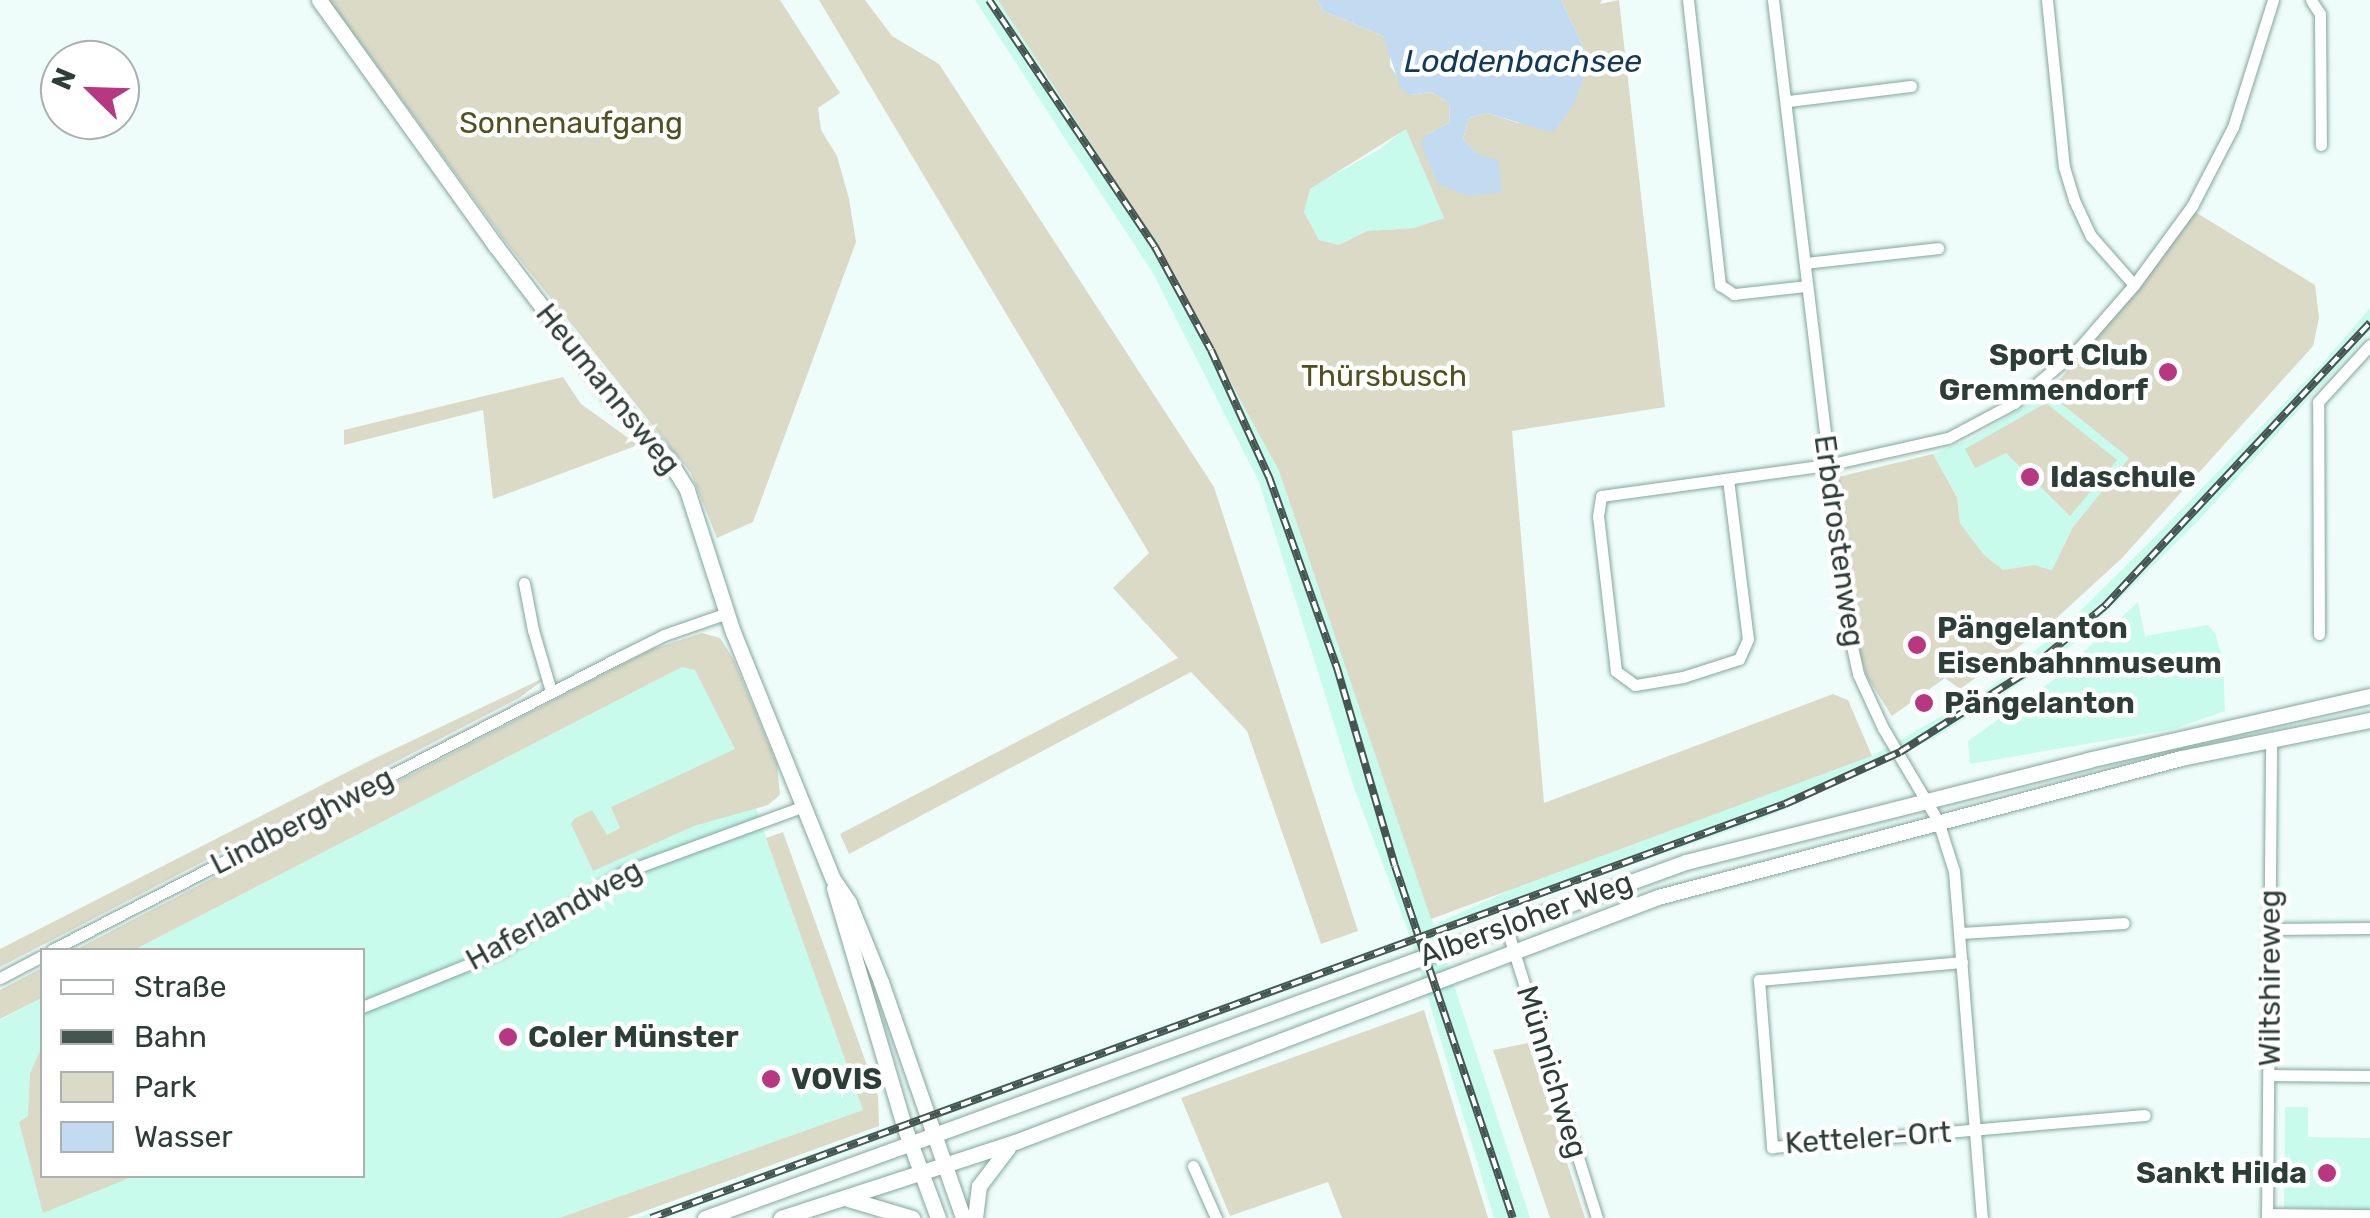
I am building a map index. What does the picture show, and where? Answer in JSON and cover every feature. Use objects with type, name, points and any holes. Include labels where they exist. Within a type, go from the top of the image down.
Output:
[{"type":"main road","name":"Heumannsweg","points":[[319,0],[495,245],[610,395],[668,459],[696,509],[727,614],[833,879],[911,1147],[938,1218]]},
{"type":"main road","name":"Albersloher Weg","points":[[705,1218],[911,1147],[1686,862],[2170,740],[2370,696]]},
{"type":"main road","name":"Albersloher Weg","points":[[781,1218],[1016,1142],[1658,897],[1938,821],[2272,738],[2370,720]]},
{"type":"main road","name":"Heumannsweg","points":[[833,879],[849,903],[874,966],[963,1218]]},
{"type":"main road","points":[[975,1218],[985,1173],[1016,1142]]},
{"type":"main road","points":[[844,1198],[912,1218]]},
{"type":"street","points":[[1688,0],[1720,285],[1734,294],[1807,286]]},
{"type":"street","name":"Erbdrostenweg","points":[[1773,0],[1788,100],[1828,464],[1858,674],[1883,728],[1938,821],[1954,871],[1982,1218]]},
{"type":"street","points":[[2047,0],[2064,167],[2074,200],[2091,236],[2134,285]]},
{"type":"street","points":[[1728,479],[1748,639],[1739,658],[1683,676],[1635,685],[1616,671],[1598,516],[1601,496],[1828,464],[1948,438],[2014,404],[2079,348],[2134,285],[2192,206],[2233,128],[2273,0]]},
{"type":"street","points":[[2311,0],[2320,14],[2321,145]]},
{"type":"street","points":[[1788,100],[1912,86]]},
{"type":"street","points":[[1805,264],[1938,248]]},
{"type":"street","points":[[2319,634],[2318,402],[2370,345]]},
{"type":"street","points":[[524,582],[532,630],[552,691]]},
{"type":"street","name":"Lindberghweg","points":[[56,948],[664,635],[727,614]]},
{"type":"street","name":"Wiltshireweg","points":[[2268,1216],[2272,738]]},
{"type":"street","name":"Haferlandweg","points":[[365,1006],[501,951],[622,873],[804,806]]},
{"type":"street","points":[[1962,933],[2124,923]]},
{"type":"street","name":"Münnichweg","points":[[1506,926],[1598,1218]]},
{"type":"street","points":[[2270,928],[2370,928]]},
{"type":"street","points":[[0,978],[40,957]]},
{"type":"street","name":"Ketteler-Ort","points":[[1962,962],[1759,980],[1772,1148],[1976,1130]]},
{"type":"street","points":[[2269,1075],[2370,1076]]},
{"type":"street","points":[[1976,1130],[2144,1115]]},
{"type":"street","points":[[1193,1166],[1216,1218]]},
{"type":"street","points":[[2268,1216],[2370,1215]]},
{"type":"shaded area","points":[[975,0],[998,0],[1029,45],[1152,238],[1279,471],[1434,925],[1516,887],[1872,756],[1987,690],[2064,627],[2143,549],[2322,364],[2370,308],[2370,331],[2199,520],[2077,641],[2028,678],[1936,737],[1763,819],[1437,933],[1530,1218],[1494,1218],[1412,945],[665,1218],[637,1218],[1410,936],[1354,788],[1259,482],[1154,275]]},
{"type":"shaded area","points":[[1406,128],[1444,218],[1414,228],[1367,231],[1339,245],[1319,240],[1304,212],[1310,188],[1380,149]]},
{"type":"shaded area","name":"Idaschule","points":[[2048,393],[2129,458],[2073,527],[2052,570],[2034,565],[2003,570],[1984,555],[1960,523],[1957,496],[1933,454],[1970,439]]},
{"type":"shaded area","points":[[2138,602],[2145,636],[2208,625],[2215,633],[2223,660],[2225,711],[2174,729],[1970,764],[1968,741],[2052,681]]},
{"type":"shaded area","points":[[682,667],[695,669],[735,749],[863,1110],[559,1218],[0,1218],[0,1020],[40,999],[40,1178],[365,1178],[365,948],[138,948]]},
{"type":"shaded area","name":"Sankt Hilda","points":[[2285,1107],[2308,1107],[2308,1137],[2370,1138],[2370,1209],[2284,1208]]},
{"type":"green space","name":"Sonnenaufgang","points":[[329,0],[780,0],[840,93],[818,108],[821,130],[837,156],[856,242],[753,522],[717,538],[691,473],[504,240]]},
{"type":"green space","points":[[819,0],[865,0],[892,36],[939,64],[1214,487],[1358,931],[1321,944],[1247,731],[1191,672],[849,854],[840,834],[1178,658],[1113,588],[1149,553]]},
{"type":"green space","name":"Thürsbusch","points":[[998,0],[1317,0],[1323,11],[1383,36],[1390,50],[1390,66],[1410,95],[1431,92],[1449,103],[1450,122],[1426,135],[1476,153],[1463,139],[1469,118],[1487,113],[1518,123],[1590,61],[1561,0],[1602,0],[1600,4],[1619,0],[1665,407],[1512,431],[1544,803],[1833,694],[1848,700],[1872,756],[1431,919],[1279,471],[1152,238]],"holes":[[[1406,129],[1444,218],[1414,228],[1367,231],[1339,245],[1319,240],[1304,212],[1310,189]]]},
{"type":"green space","points":[[2195,212],[2315,285],[2319,318],[2313,346],[2122,558],[2049,625],[1960,689],[1945,678],[1892,716],[1867,677],[1859,653],[1838,477],[1933,454],[1957,497],[1960,523],[1984,555],[2003,570],[2034,565],[2052,570],[2073,527],[2129,458],[2048,393],[2138,290]]},
{"type":"green space","points":[[563,377],[581,404],[638,445],[493,499],[483,410],[344,445],[344,430]]},
{"type":"green space","points":[[2046,403],[2117,460],[2070,516],[2006,453],[1975,468],[1965,449]]},
{"type":"green space","points":[[702,633],[720,638],[734,660],[777,764],[780,795],[768,805],[694,826],[593,871],[571,824],[574,819],[592,810],[607,835],[620,828],[611,807],[735,749],[695,670],[682,667],[138,948],[79,948],[650,650]]},
{"type":"green space","points":[[550,675],[519,698],[0,967],[0,949],[369,761]]},
{"type":"green space","points":[[783,832],[878,1096],[879,1126],[626,1218],[559,1218],[863,1110],[766,838]]},
{"type":"green space","points":[[40,969],[40,999],[0,1019],[0,990]]},
{"type":"green space","points":[[1424,1010],[1488,1218],[1342,1218],[1328,1182],[1230,1216],[1181,1098]]},
{"type":"green space","points":[[1528,1043],[1585,1218],[1550,1218],[1493,1050]]},
{"type":"green space","points":[[40,1051],[40,1178],[129,1178],[43,1213],[19,1122],[28,1116],[30,1073]]},
{"type":"water","name":"Loddenbachsee","points":[[1317,0],[1561,0],[1590,61],[1574,104],[1553,133],[1487,113],[1469,118],[1463,139],[1476,153],[1498,160],[1502,192],[1468,196],[1438,184],[1421,144],[1426,135],[1450,122],[1449,103],[1431,92],[1410,95],[1401,89],[1383,36],[1323,11]]},
{"type":"railway","points":[[989,0],[1155,247],[1211,350],[1269,477],[1337,668],[1395,866],[1513,1218]]},
{"type":"railway","points":[[651,1218],[1785,804],[1900,752],[2028,671],[2105,606],[2370,323]]},
{"type":"place","name":"Sport Club Gremmendorf","points":[[2168,372]]},
{"type":"place","name":"Idaschule","points":[[2030,477]]},
{"type":"place","name":"Pängelanton Eisenbahnmuseum","points":[[1917,645]]},
{"type":"place","name":"Pängelanton","points":[[1924,703]]},
{"type":"place","name":"Coler Münster","points":[[508,1037]]},
{"type":"place","name":"VOVIS","points":[[771,1079]]},
{"type":"place","name":"Sankt Hilda","points":[[2327,1173]]}]
